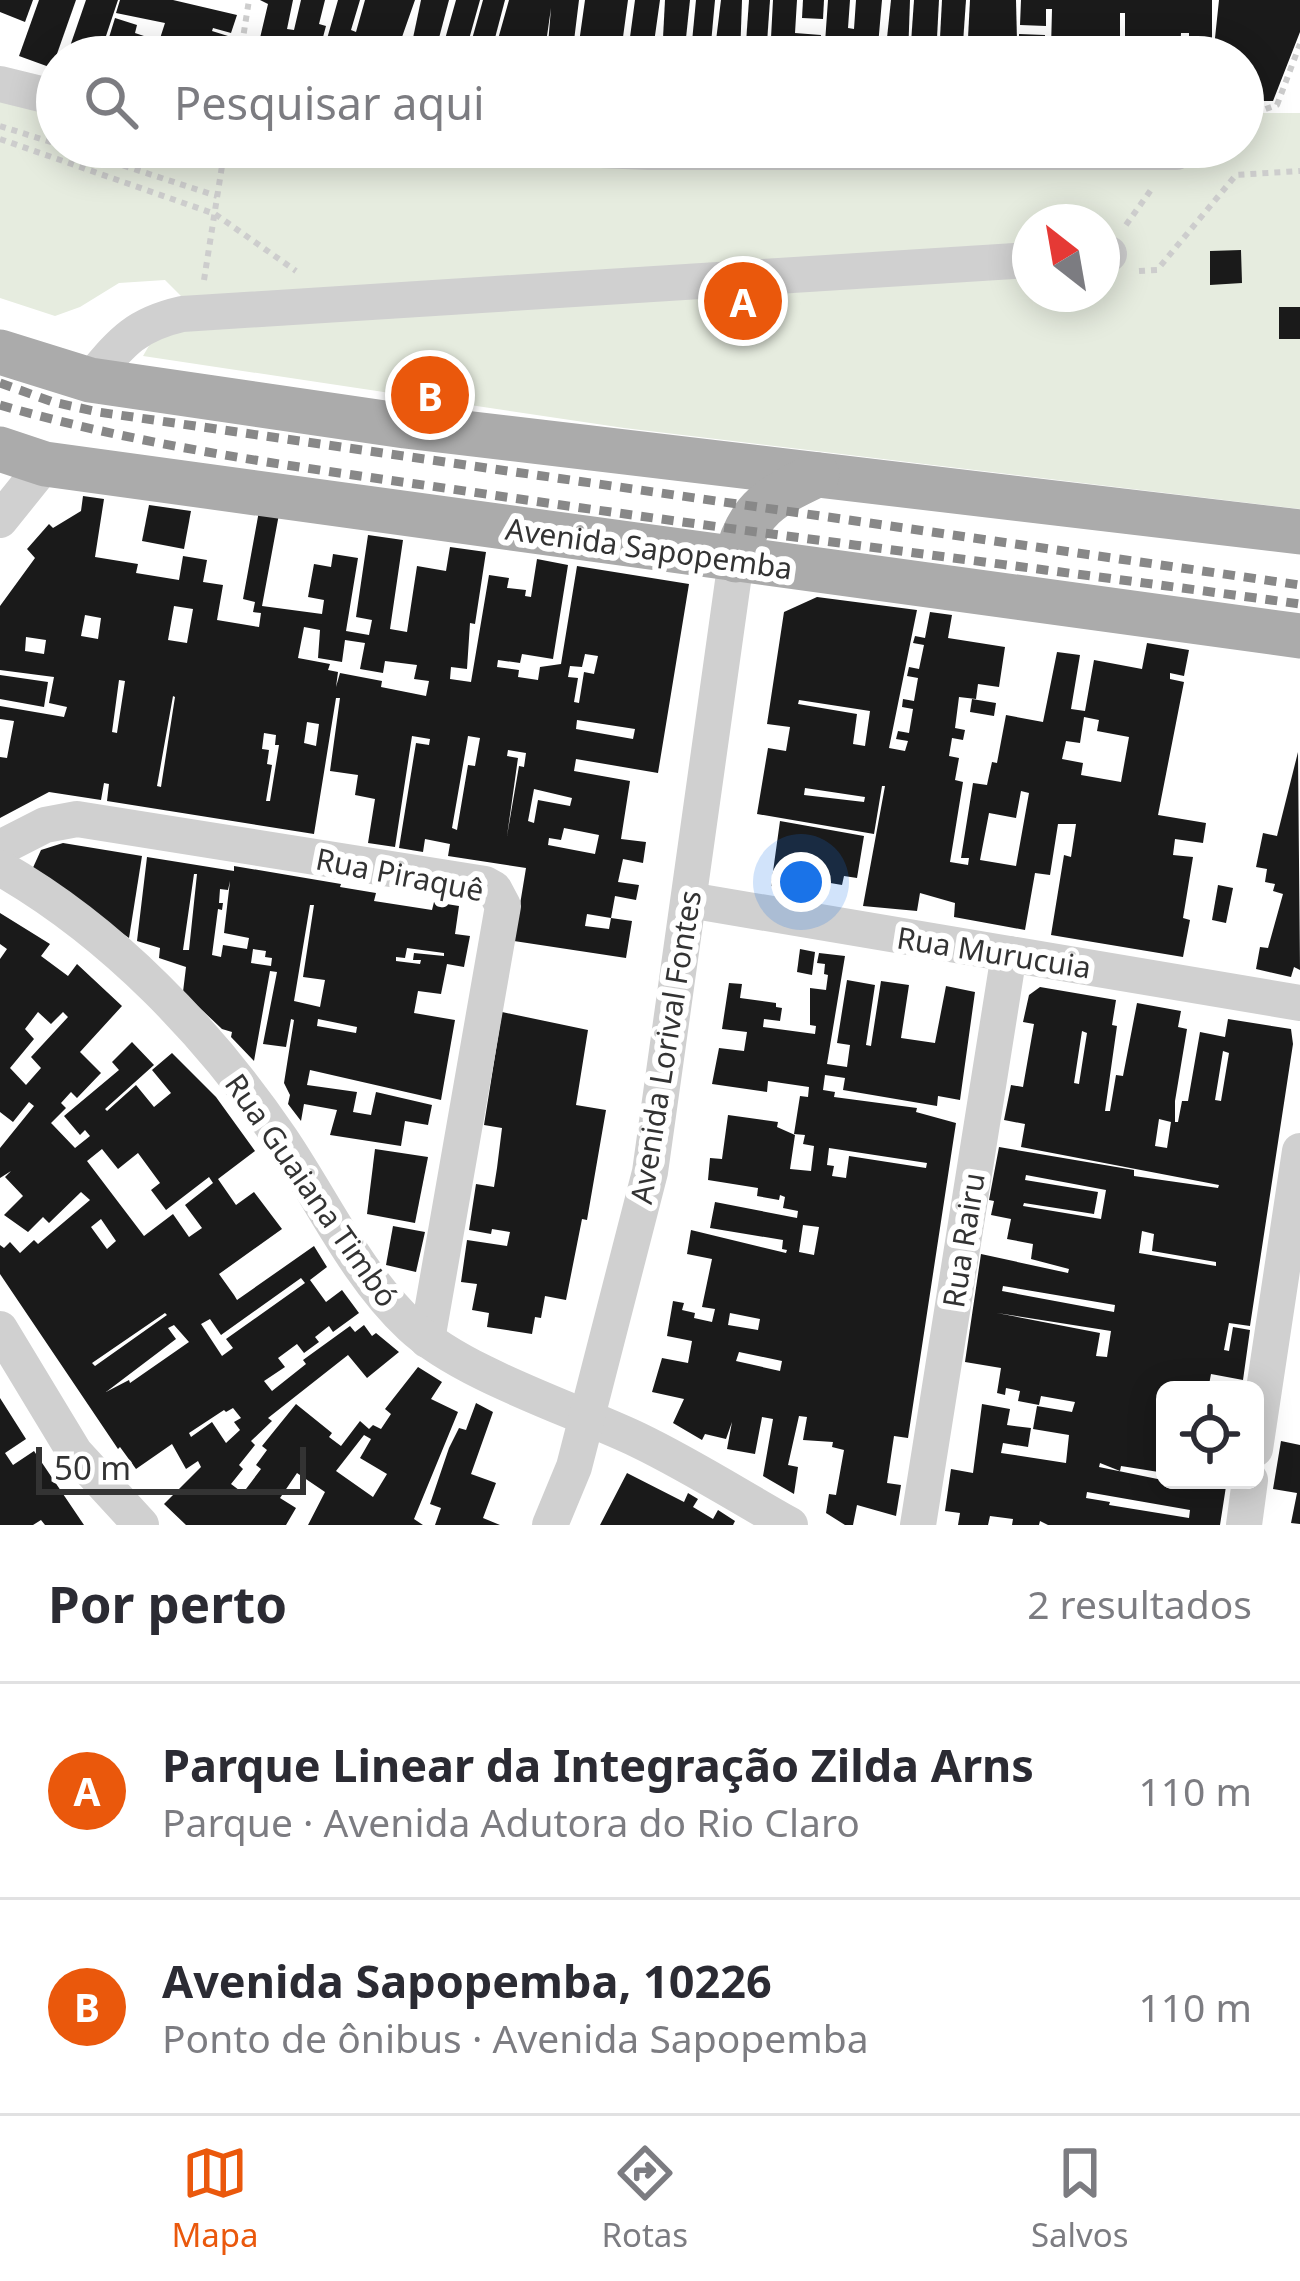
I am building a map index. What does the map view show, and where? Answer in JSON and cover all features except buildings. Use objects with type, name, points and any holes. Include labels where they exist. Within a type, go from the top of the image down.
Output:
[{"type":"main road","points":[[0,352],[90,380],[519,441],[1300,532]]},
{"type":"main road","name":"Avenida Sapopemba","points":[[0,449],[45,464],[1300,637]]},
{"type":"main road","points":[[736,560],[750,519],[767,502],[817,475]]},
{"type":"street","points":[[0,84],[36,93]]},
{"type":"street","points":[[90,380],[123,340],[147,322],[199,313],[1012,261]]},
{"type":"street","points":[[0,520],[45,464]]},
{"type":"street","name":"Avenida Lorival Fontes","points":[[550,1525],[574,1467],[650,1172],[736,560]]},
{"type":"street","name":"Rua Piraquê","points":[[0,848],[45,825],[77,819],[494,889],[503,906],[427,1340]]},
{"type":"street","name":"Rua Guaiana Timbó","points":[[0,868],[83,926],[166,998],[260,1109],[388,1302],[427,1340],[640,1441],[790,1525]]},
{"type":"street","name":"Rua Murucuia","points":[[688,900],[1300,1003]]},
{"type":"street","name":"Rua Rairu","points":[[918,1525],[1009,954]]},
{"type":"street","points":[[1264,1389],[1300,1151]]},
{"type":"street","points":[[0,1329],[75,1453],[141,1525]]},
{"type":"street","points":[[1244,1525],[1249,1489]]},
{"type":"path","points":[[244,36],[250,0]]},
{"type":"path","points":[[1264,110],[1277,105],[1300,44]]},
{"type":"path","points":[[0,126],[36,137]]},
{"type":"path","points":[[131,168],[218,196]]},
{"type":"path","points":[[199,313],[222,168]]},
{"type":"path","points":[[1120,244],[1166,168]]},
{"type":"path","points":[[1120,262],[1157,270],[1236,175],[1300,171]]},
{"type":"shaded area","points":[[0,89],[36,100],[36,168],[1264,168],[1264,113],[1300,113],[1300,509],[624,428],[143,356],[154,337],[198,313],[165,280],[119,283],[55,316],[0,298]]},
{"type":"railway","points":[[0,383],[98,412],[1300,585]]},
{"type":"railway","points":[[0,405],[117,434],[294,466],[1300,604]]},
{"type":"place","name":"Parque Linear da Integração Zilda Arns","points":[[743,301]]},
{"type":"place","name":"Avenida Sapopemba, 10226","points":[[430,395]]}]
